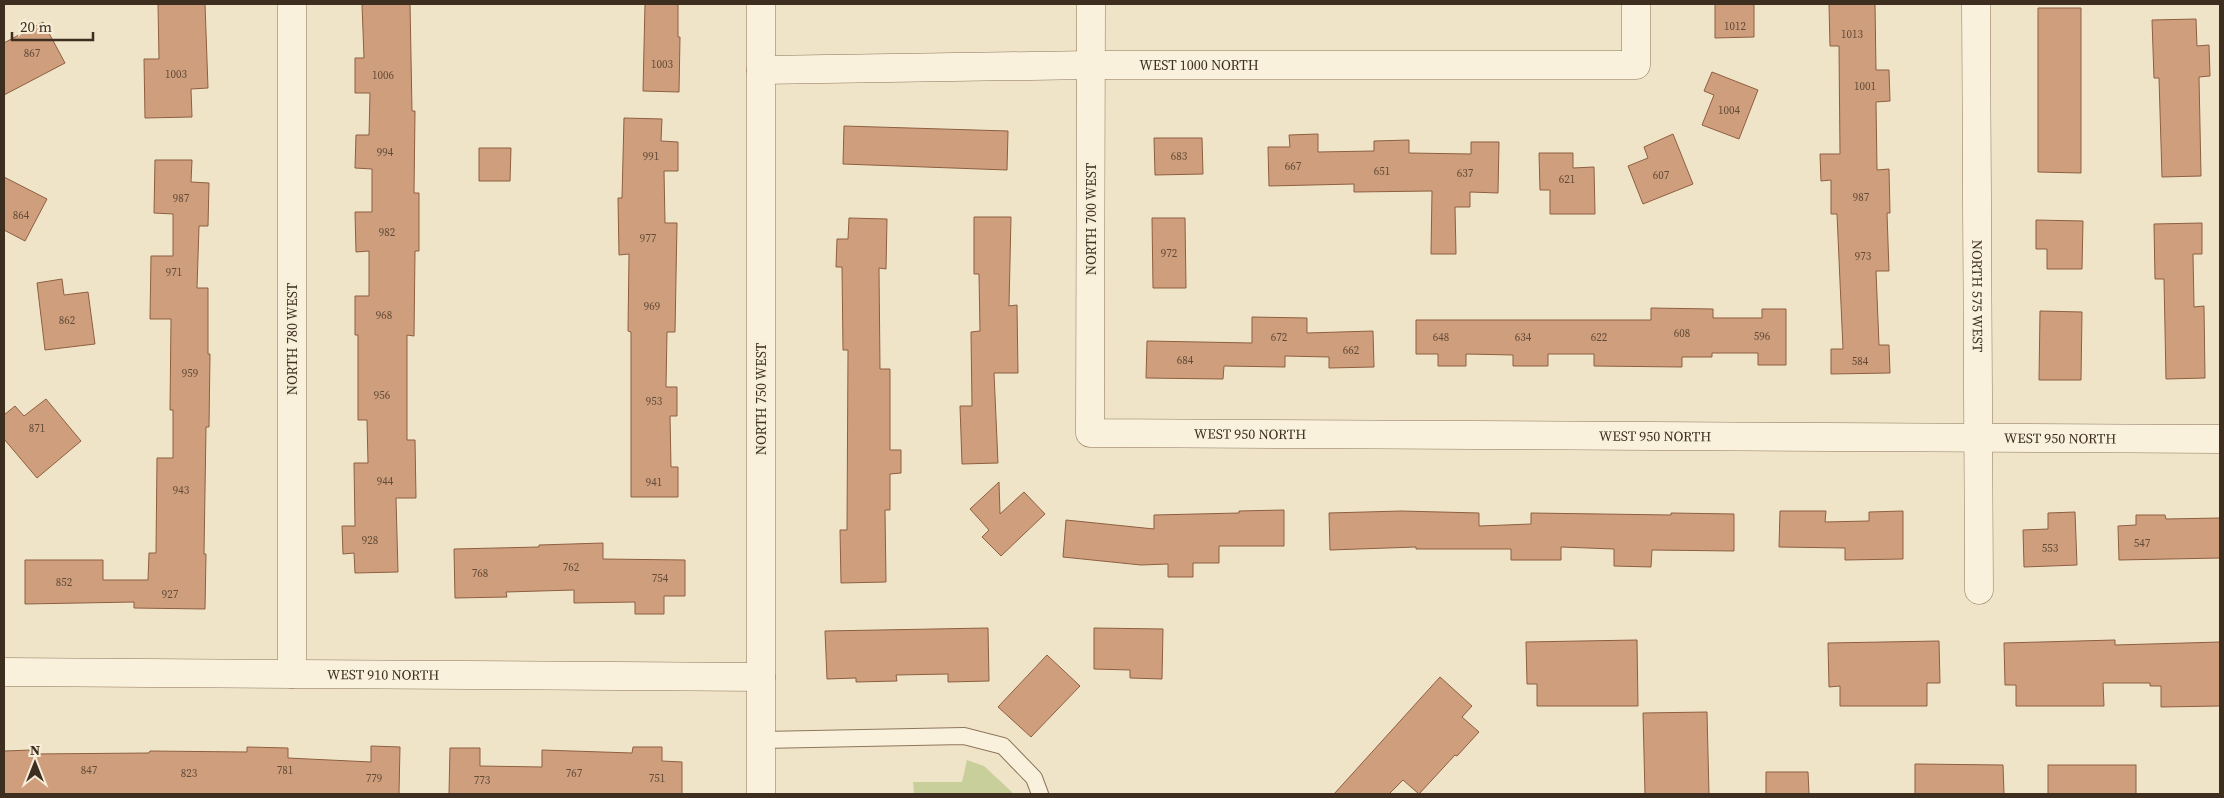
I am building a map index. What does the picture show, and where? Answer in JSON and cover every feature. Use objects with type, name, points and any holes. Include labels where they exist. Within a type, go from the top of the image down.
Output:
[{"type":"street","name":"NORTH 780 WEST","points":[[292,4],[292,674]]},
{"type":"street","name":"NORTH 750 WEST","points":[[760,794],[762,677],[761,4]]},
{"type":"street","name":"NORTH 700 WEST","points":[[1090,433],[1091,4]]},
{"type":"street","name":"WEST 1000 NORTH","points":[[761,70],[1091,65],[1636,65],[1636,4]]},
{"type":"street","name":"NORTH 575 WEST","points":[[1976,4],[1979,590]]},
{"type":"street","name":"WEST 950 NORTH","points":[[1090,433],[2220,439]]},
{"type":"street","name":"WEST 910 NORTH","points":[[4,672],[762,677]]},
{"type":"lane","points":[[760,740],[964,736],[1003,746],[1034,778],[1040,794]]},
{"type":"green space","points":[[967,760],[984,766],[1014,794],[914,794],[913,782],[962,782]]},
{"type":"building","points":[[158,4],[205,4],[208,88],[191,89],[192,117],[145,118],[144,59],[159,59]]},
{"type":"building","points":[[362,4],[410,4],[412,111],[415,111],[414,193],[419,193],[419,251],[415,251],[414,336],[407,335],[407,440],[415,440],[416,498],[396,498],[398,572],[355,573],[354,553],[343,554],[342,526],[355,526],[354,463],[368,463],[367,420],[358,420],[358,335],[355,335],[355,296],[369,296],[369,251],[356,252],[355,212],[372,212],[372,169],[355,168],[356,135],[369,135],[370,93],[355,93],[355,58],[364,58]]},
{"type":"building","points":[[645,4],[678,4],[678,37],[680,37],[679,92],[643,91]]},
{"type":"building","points":[[1715,4],[1754,4],[1754,37],[1715,38]]},
{"type":"building","points":[[1829,4],[1875,4],[1876,70],[1889,70],[1890,101],[1876,102],[1877,170],[1889,169],[1890,213],[1887,213],[1889,271],[1876,271],[1879,345],[1889,345],[1890,373],[1831,374],[1831,349],[1843,349],[1837,214],[1831,214],[1831,180],[1821,181],[1820,154],[1840,154],[1839,46],[1830,46]]},
{"type":"building","points":[[2038,8],[2081,8],[2081,173],[2038,172]]},
{"type":"building","points":[[2196,19],[2197,46],[2209,45],[2210,76],[2199,77],[2201,176],[2162,177],[2159,78],[2154,78],[2152,20]]},
{"type":"building","points":[[43,22],[65,63],[4,95],[4,43]]},
{"type":"building","points":[[1712,72],[1758,90],[1739,139],[1702,125],[1714,95],[1704,91]]},
{"type":"building","points":[[624,118],[662,119],[661,141],[678,142],[678,171],[664,171],[665,223],[677,223],[675,332],[667,332],[666,387],[677,387],[677,416],[670,416],[671,467],[678,467],[678,497],[631,497],[631,332],[628,331],[629,254],[619,255],[618,198],[622,198]]},
{"type":"building","points":[[844,126],[1008,131],[1007,170],[843,164]]},
{"type":"building","points":[[1318,134],[1318,152],[1374,151],[1374,141],[1409,140],[1409,153],[1471,154],[1471,142],[1499,142],[1498,193],[1470,192],[1470,207],[1455,207],[1456,254],[1431,254],[1432,191],[1354,192],[1354,184],[1269,186],[1268,147],[1290,147],[1289,135]]},
{"type":"building","points":[[1673,134],[1693,184],[1643,204],[1628,166],[1648,158],[1644,147]]},
{"type":"building","points":[[1154,138],[1202,138],[1203,174],[1155,175]]},
{"type":"building","points":[[479,148],[511,148],[510,181],[479,181]]},
{"type":"building","points":[[1539,153],[1573,153],[1573,168],[1594,167],[1595,214],[1550,214],[1550,190],[1540,190]]},
{"type":"building","points":[[155,160],[192,160],[191,182],[209,183],[208,226],[199,226],[197,288],[208,288],[208,354],[210,354],[209,427],[206,427],[205,609],[134,608],[134,602],[25,604],[25,560],[103,560],[103,580],[148,580],[149,553],[156,553],[157,458],[173,458],[173,410],[170,410],[171,319],[150,319],[151,256],[173,256],[173,214],[154,213]]},
{"type":"building","points":[[4,177],[47,199],[25,241],[4,230]]},
{"type":"building","points":[[974,217],[1011,217],[1009,306],[1017,305],[1018,373],[994,373],[998,463],[962,464],[960,406],[972,406],[971,332],[980,331],[979,274],[974,274]]},
{"type":"building","points":[[849,218],[887,219],[886,269],[879,268],[880,369],[890,369],[890,450],[901,450],[901,473],[890,474],[890,510],[885,510],[886,582],[841,583],[840,530],[847,530],[848,350],[843,350],[842,267],[836,267],[837,239],[848,239]]},
{"type":"building","points":[[1152,218],[1185,218],[1186,288],[1153,288]]},
{"type":"building","points":[[2036,220],[2083,221],[2082,269],[2047,269],[2047,249],[2036,249]]},
{"type":"building","points":[[2202,223],[2202,254],[2193,254],[2194,307],[2204,306],[2205,378],[2166,379],[2164,279],[2155,279],[2154,224]]},
{"type":"building","points":[[62,279],[64,295],[88,292],[95,344],[45,350],[37,283]]},
{"type":"building","points":[[1651,308],[1713,309],[1713,318],[1762,318],[1762,309],[1786,309],[1786,365],[1758,365],[1758,353],[1712,353],[1712,357],[1682,357],[1682,367],[1594,366],[1594,354],[1548,354],[1548,366],[1513,366],[1513,355],[1466,354],[1466,366],[1438,366],[1438,354],[1416,354],[1416,320],[1651,320]]},
{"type":"building","points":[[2040,311],[2082,312],[2081,380],[2039,380]]},
{"type":"building","points":[[1252,317],[1307,318],[1307,333],[1373,331],[1374,367],[1329,368],[1329,357],[1285,356],[1285,367],[1224,366],[1223,379],[1146,378],[1147,341],[1252,343]]},
{"type":"building","points":[[46,399],[81,441],[37,478],[4,439],[4,415],[15,406],[24,416]]},
{"type":"building","points":[[999,482],[1000,514],[1024,492],[1045,514],[1001,556],[982,537],[989,530],[970,509]]},
{"type":"building","points":[[1284,510],[1284,546],[1219,546],[1219,563],[1193,563],[1193,577],[1168,577],[1168,564],[1141,565],[1063,557],[1066,520],[1154,529],[1154,515]]},
{"type":"building","points":[[1401,511],[1479,513],[1479,526],[1531,524],[1531,513],[1734,514],[1734,551],[1652,550],[1651,567],[1614,566],[1614,549],[1561,547],[1561,560],[1511,560],[1511,549],[1416,549],[1416,547],[1330,550],[1329,513]]},
{"type":"building","points":[[1780,511],[1826,511],[1825,522],[1869,521],[1869,512],[1903,511],[1903,559],[1845,560],[1845,548],[1779,547]]},
{"type":"building","points":[[2075,512],[2077,565],[2024,567],[2023,530],[2048,529],[2048,513]]},
{"type":"building","points":[[2136,515],[2165,515],[2166,519],[2220,518],[2220,558],[2119,560],[2118,526],[2136,525]]},
{"type":"building","points":[[603,543],[603,559],[685,560],[685,596],[664,596],[664,614],[635,614],[635,602],[574,603],[574,590],[506,592],[507,597],[455,598],[454,549]]},
{"type":"building","points":[[988,628],[989,681],[948,682],[948,674],[896,675],[897,681],[856,682],[856,678],[827,679],[825,631]]},
{"type":"building","points":[[1094,628],[1163,629],[1162,679],[1130,678],[1130,670],[1094,669]]},
{"type":"building","points":[[1637,640],[1638,706],[1537,706],[1537,684],[1527,684],[1526,642]]},
{"type":"building","points":[[2115,640],[2115,645],[2220,642],[2220,706],[2161,707],[2161,686],[2150,686],[2150,683],[2103,683],[2104,706],[2016,706],[2016,685],[2005,685],[2004,643]]},
{"type":"building","points":[[1939,641],[1940,683],[1927,683],[1927,706],[1840,706],[1840,686],[1829,687],[1828,643]]},
{"type":"building","points":[[1047,655],[1080,686],[1031,737],[998,707]]},
{"type":"building","points":[[1440,677],[1472,706],[1462,717],[1479,732],[1419,794],[1403,780],[1389,794],[1334,794]]},
{"type":"building","points":[[1707,712],[1709,794],[1645,794],[1643,713]]},
{"type":"building","points":[[371,746],[400,747],[399,794],[4,794],[4,751],[32,750],[32,754],[149,753],[150,751],[247,752],[247,747],[288,748],[288,758],[371,762]]},
{"type":"building","points":[[633,747],[662,747],[662,761],[682,762],[682,794],[449,794],[450,748],[480,748],[480,766],[542,767],[542,750],[632,753]]},
{"type":"building","points":[[1915,764],[2003,765],[2004,794],[1915,794]]},
{"type":"building","points":[[2048,765],[2136,765],[2136,794],[2048,794]]},
{"type":"building","points":[[1766,772],[1808,772],[1809,794],[1766,794]]}]
